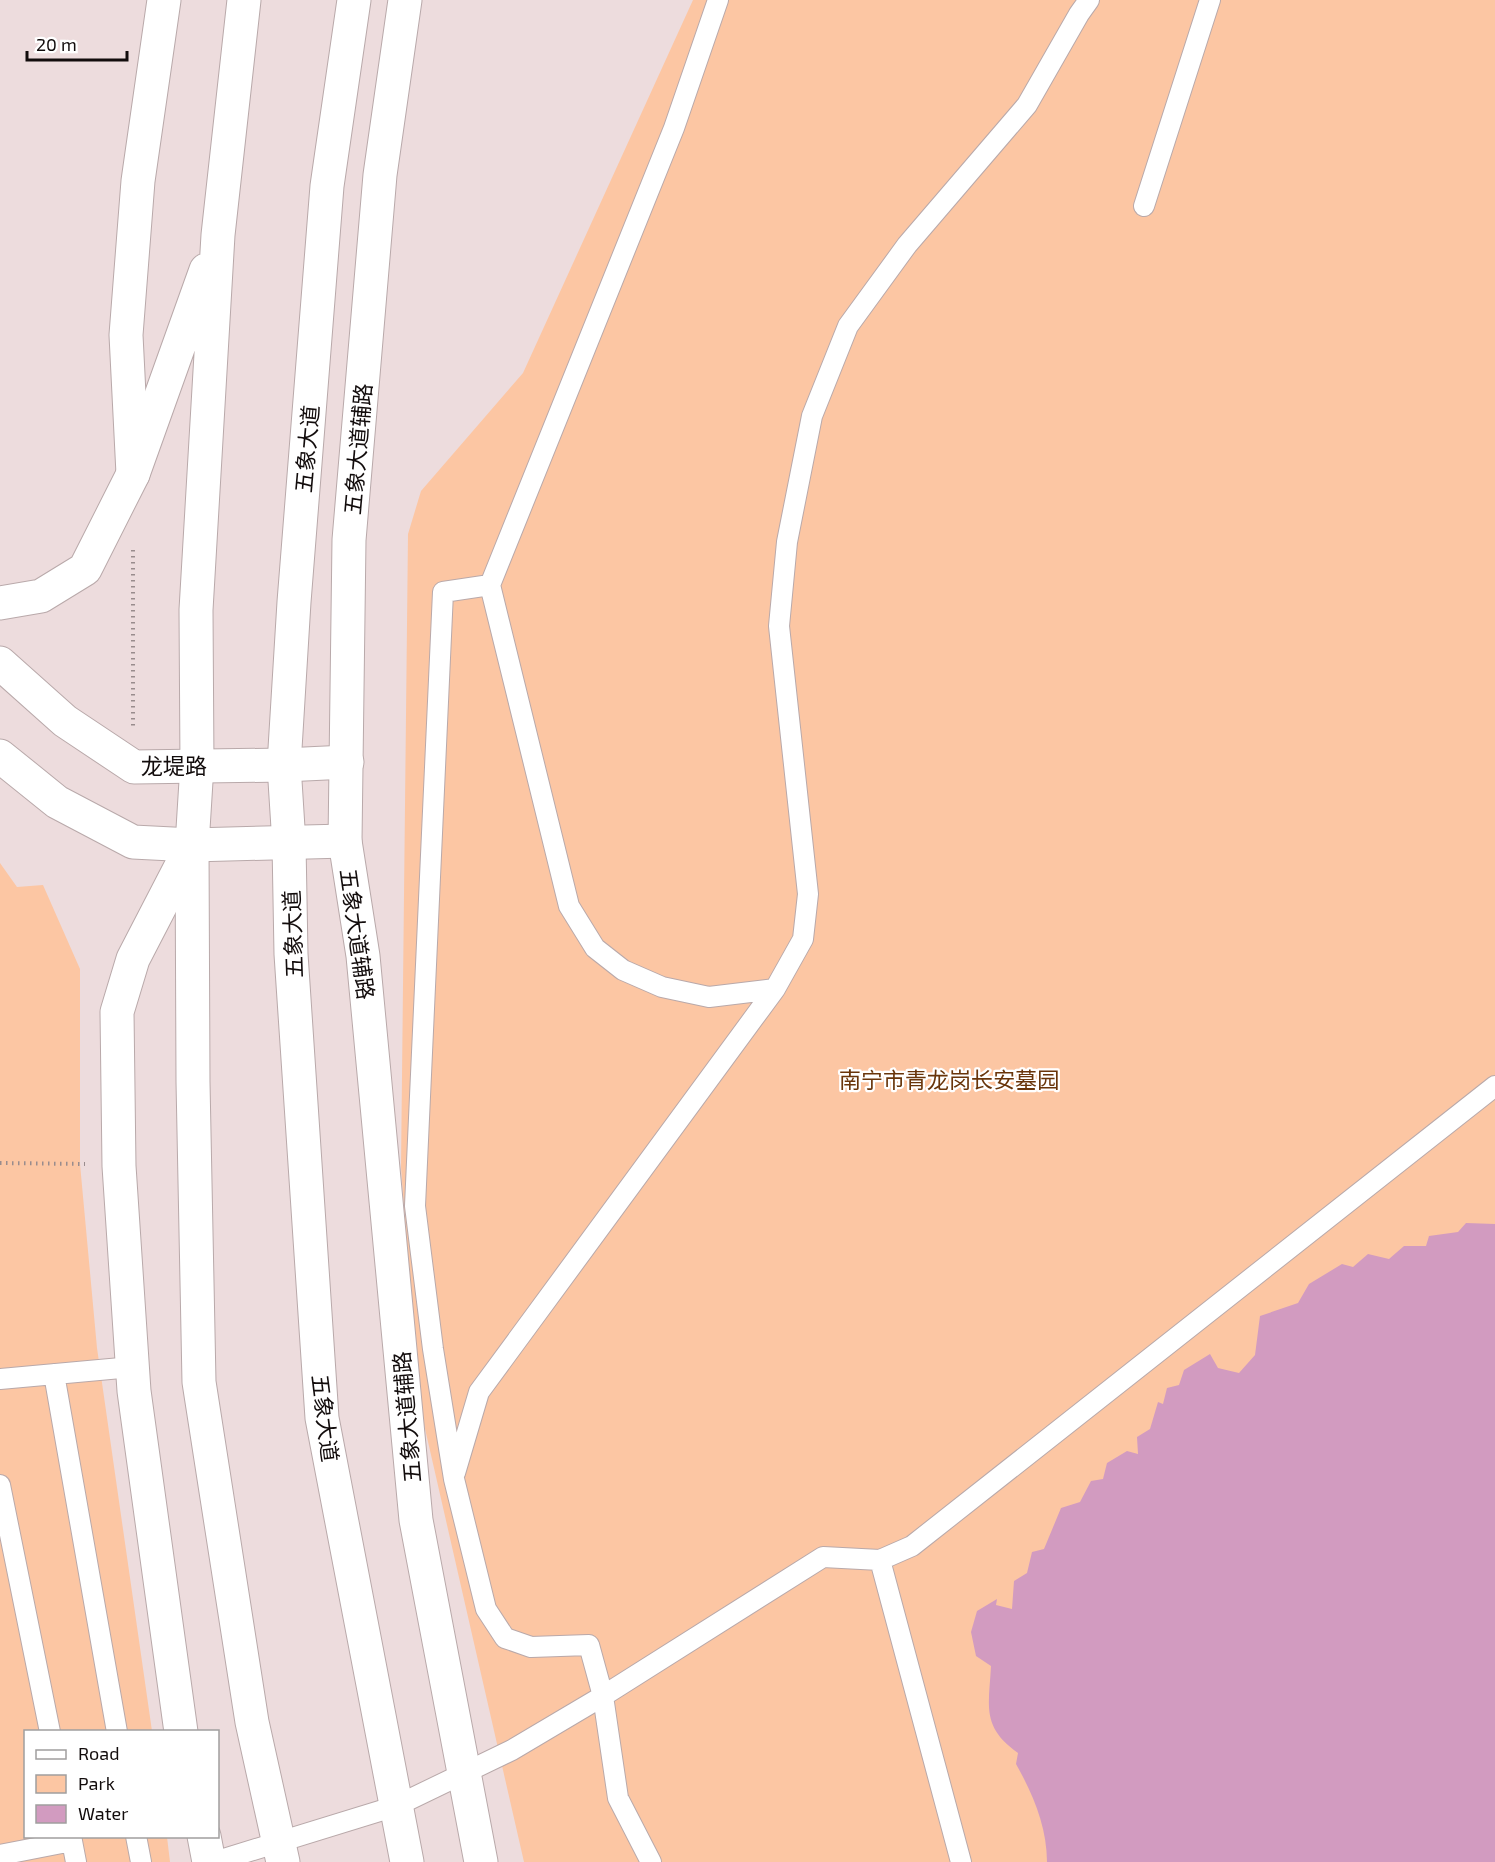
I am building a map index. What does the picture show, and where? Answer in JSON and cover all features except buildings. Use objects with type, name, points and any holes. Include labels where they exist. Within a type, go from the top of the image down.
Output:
[{"type":"main road","points":[[134,474],[126,335],[138,181],[164,0]]},
{"type":"main road","points":[[244,0],[218,234],[196,610],[197,765],[192,845],[193,1082],[199,1382],[252,1722],[281,1852]]},
{"type":"main road","name":"五象大道","points":[[354,0],[327,186],[294,602],[284,765],[289,844],[291,954],[322,1418],[406,1862]]},
{"type":"main road","name":"五象大道辅路","points":[[405,0],[380,175],[349,540],[345,842],[363,956],[416,1520],[481,1862]]},
{"type":"main road","points":[[0,603],[41,596],[85,569],[134,474],[218,234]]},
{"type":"main road","name":"龙堤路","points":[[0,663],[65,721],[134,767],[347,762]]},
{"type":"main road","points":[[0,756],[57,802],[134,842],[192,845],[345,842]]},
{"type":"main road","points":[[182,1730],[134,1391],[119,1166],[117,1012],[133,959],[192,845]]},
{"type":"main road","points":[[204,1838],[209,1862]]},
{"type":"lane","points":[[718,0],[674,128],[490,585],[569,906],[594,948],[623,970],[662,987],[709,998],[775,989]]},
{"type":"lane","points":[[454,1479],[478,1392],[775,989],[803,939],[808,894],[779,626],[787,542],[812,416],[848,326],[907,245],[1027,105],[1078,14],[1089,0]]},
{"type":"lane","points":[[1144,206],[1210,0]]},
{"type":"lane","points":[[490,585],[443,592],[416,1194],[433,1349],[454,1479],[486,1609],[505,1638],[531,1647],[589,1646],[603,1696],[618,1798],[651,1862]]},
{"type":"lane","points":[[214,1862],[281,1852],[396,1806],[512,1750],[603,1696],[823,1557],[880,1560],[912,1546],[1495,1086]]},
{"type":"lane","points":[[0,1379],[132,1367]]},
{"type":"lane","points":[[54,1374],[117,1730]]},
{"type":"lane","points":[[0,1485],[50,1730]]},
{"type":"lane","points":[[880,1560],[961,1862]]},
{"type":"lane","points":[[136,1838],[141,1862]]},
{"type":"lane","points":[[0,1855],[72,1839],[76,1862]]},
{"type":"path","points":[[133,543],[134,767]]},
{"type":"path","points":[[0,1163],[119,1166]]},
{"type":"green space","name":"南宁市青龙岗长安墓园","points":[[693,0],[1495,0],[1495,1862],[524,1862],[418,1398],[401,1167],[408,534],[421,491],[523,373]]},
{"type":"green space","points":[[0,863],[17,887],[43,885],[80,969],[80,1164],[97,1348],[152,1730],[24,1730],[24,1838],[167,1838],[170,1862],[0,1862]]},
{"type":"water","points":[[1466,1223],[1495,1224],[1495,1862],[1047,1862],[1042,1824],[1028,1787],[1016,1764],[1018,1753],[998,1734],[990,1715],[991,1666],[976,1656],[971,1632],[977,1611],[997,1599],[996,1605],[1012,1609],[1014,1581],[1027,1573],[1032,1552],[1044,1549],[1061,1508],[1080,1502],[1091,1481],[1103,1479],[1107,1463],[1127,1451],[1138,1454],[1137,1437],[1150,1429],[1158,1402],[1163,1404],[1167,1388],[1179,1385],[1184,1370],[1210,1354],[1218,1368],[1239,1373],[1255,1355],[1260,1316],[1298,1303],[1309,1284],[1342,1264],[1353,1267],[1368,1254],[1389,1259],[1404,1246],[1426,1246],[1429,1236],[1458,1232]]}]
